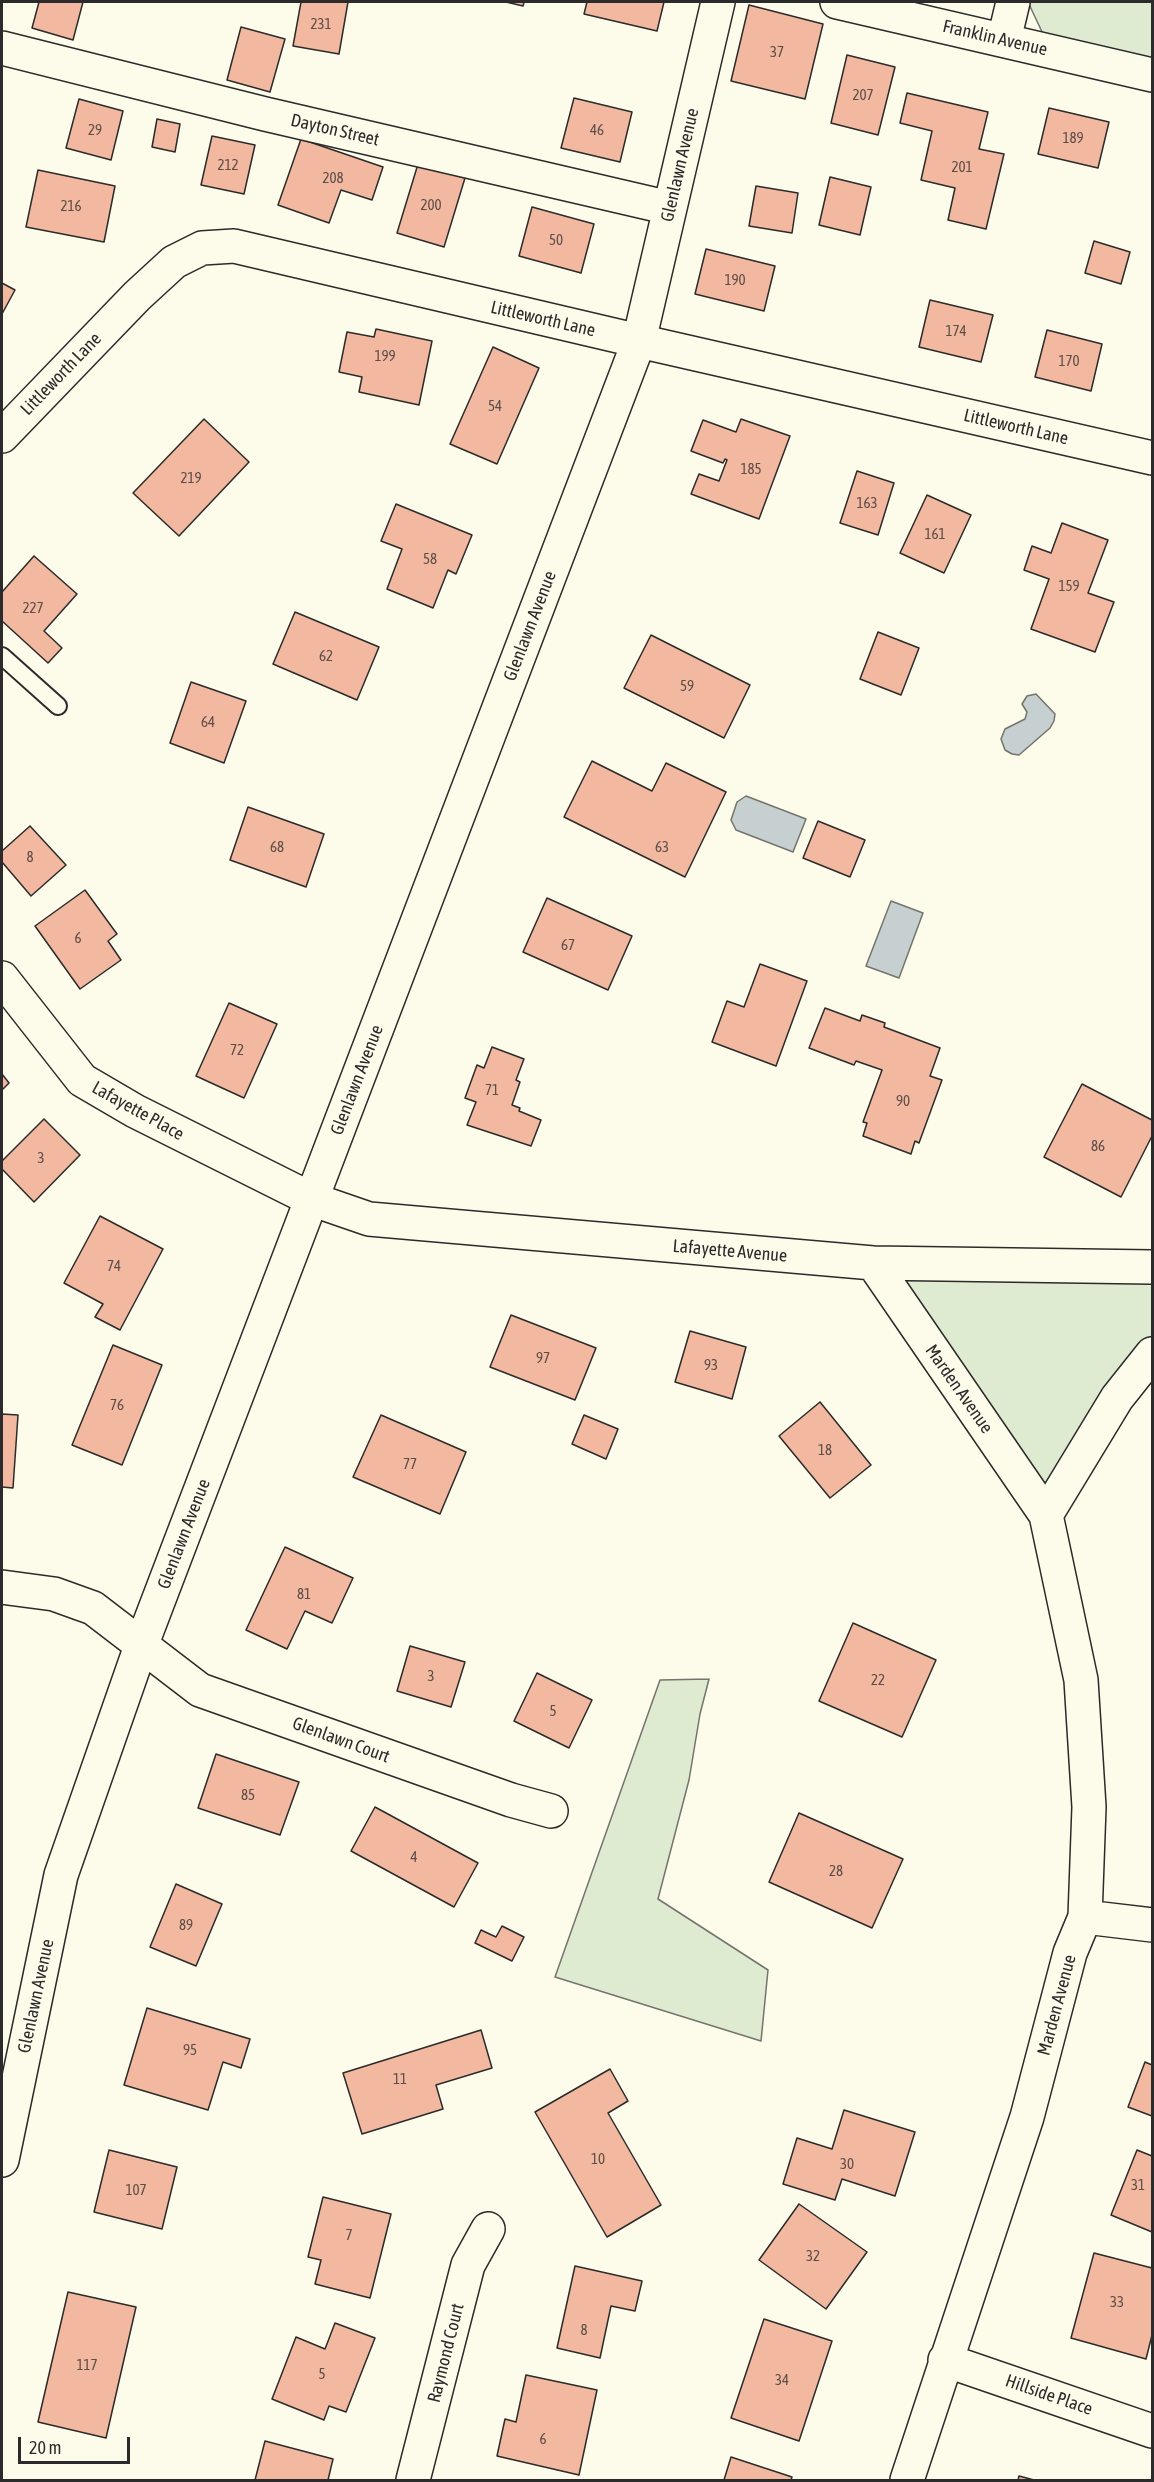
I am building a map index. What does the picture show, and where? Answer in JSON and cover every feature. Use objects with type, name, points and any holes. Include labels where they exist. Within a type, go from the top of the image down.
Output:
[{"type":"street","name":"Glenlawn Avenue","points":[[2,2160],[61,1875],[141,1646],[639,341],[718,2]]},
{"type":"street","name":"Franklin Avenue","points":[[837,2],[1152,75]]},
{"type":"street","points":[[1004,40],[1013,2]]},
{"type":"street","name":"Dayton Street","points":[[2,48],[265,114],[670,208]]},
{"type":"street","name":"Littleworth Lane","points":[[2,436],[174,262],[202,248],[234,246],[1152,458]]},
{"type":"street","name":"Lafayette Place","points":[[2,978],[82,1080],[135,1112],[311,1199]]},
{"type":"street","name":"Lafayette Avenue","points":[[311,1199],[369,1219],[873,1263],[1152,1268]]},
{"type":"street","name":"Marden Avenue","points":[[873,1263],[1046,1515],[1081,1680],[1089,1807],[1085,1917],[1070,1953],[1027,2117],[907,2481]]},
{"type":"street","points":[[1046,1515],[1117,1398],[1152,1354]]},
{"type":"street","name":"Glenlawn Court","points":[[2,1587],[54,1594],[93,1608],[200,1690],[511,1800],[551,1811]]},
{"type":"street","points":[[1085,1917],[1152,1925]]},
{"type":"street","name":"Raymond Court","points":[[413,2481],[468,2265],[488,2229]]},
{"type":"street","name":"Hillside Place","points":[[945,2360],[1152,2431]]},
{"type":"lane","points":[[2,656],[58,706]]},
{"type":"green space","points":[[1028,2],[1152,2],[1152,61],[1043,34]]},
{"type":"green space","points":[[873,1263],[1152,1267],[1152,1354],[1046,1515]]},
{"type":"green space","points":[[709,1679],[700,1714],[689,1780],[658,1899],[768,1970],[761,2041],[555,1977],[660,1680]]},
{"type":"shaded area","points":[[1036,694],[1055,714],[1054,721],[1050,728],[1019,755],[1012,754],[1005,750],[1001,739],[1005,729],[1025,719],[1027,712],[1022,704],[1027,696]]},
{"type":"shaded area","points":[[746,796],[806,819],[793,852],[736,830],[731,820],[737,802]]},
{"type":"shaded area","points":[[891,901],[923,913],[899,978],[866,966]]},
{"type":"building","points":[[39,2],[83,2],[73,40],[32,28]]},
{"type":"building","points":[[301,2],[348,2],[339,54],[293,46]]},
{"type":"building","points":[[506,2],[524,2],[523,6]]},
{"type":"building","points":[[587,2],[664,2],[657,31],[584,14]]},
{"type":"building","points":[[749,5],[823,24],[805,99],[731,81]]},
{"type":"building","points":[[241,27],[285,39],[270,92],[227,80]]},
{"type":"building","points":[[847,55],[895,67],[878,135],[831,123]]},
{"type":"building","points":[[907,93],[988,112],[979,149],[1004,154],[986,229],[948,220],[955,188],[921,180],[932,131],[900,123]]},
{"type":"building","points":[[574,98],[632,112],[620,162],[561,148]]},
{"type":"building","points":[[79,99],[123,111],[111,160],[66,148]]},
{"type":"building","points":[[1049,108],[1109,122],[1098,168],[1038,154]]},
{"type":"building","points":[[157,119],[180,124],[175,152],[152,147]]},
{"type":"building","points":[[212,136],[255,145],[244,194],[201,185]]},
{"type":"building","points":[[301,139],[383,167],[372,200],[341,190],[329,223],[278,205]]},
{"type":"building","points":[[418,164],[465,178],[444,247],[397,233]]},
{"type":"building","points":[[38,170],[115,186],[104,242],[26,227]]},
{"type":"building","points":[[830,177],[871,187],[860,235],[819,225]]},
{"type":"building","points":[[756,186],[798,193],[792,233],[749,226]]},
{"type":"building","points":[[532,207],[594,224],[581,273],[519,256]]},
{"type":"building","points":[[1094,241],[1130,252],[1121,284],[1085,273]]},
{"type":"building","points":[[706,249],[775,266],[764,311],[695,294]]},
{"type":"building","points":[[2,283],[15,290],[2,314]]},
{"type":"building","points":[[930,300],[993,315],[981,362],[919,347]]},
{"type":"building","points":[[376,329],[432,341],[419,405],[359,392],[362,377],[339,372],[347,332],[374,337]]},
{"type":"building","points":[[1047,330],[1102,344],[1091,391],[1035,377]]},
{"type":"building","points":[[493,347],[539,368],[497,464],[450,444]]},
{"type":"building","points":[[204,419],[249,462],[179,536],[133,493]]},
{"type":"building","points":[[741,419],[790,436],[759,519],[691,494],[699,474],[719,481],[727,460],[725,459],[723,463],[691,451],[703,420],[736,432]]},
{"type":"building","points":[[857,471],[894,483],[878,535],[840,523]]},
{"type":"building","points":[[927,495],[971,515],[944,573],[900,553]]},
{"type":"building","points":[[396,504],[472,535],[456,574],[448,570],[433,608],[387,589],[402,549],[381,541]]},
{"type":"building","points":[[1062,523],[1108,540],[1088,593],[1114,602],[1095,652],[1031,629],[1049,579],[1024,570],[1032,546],[1051,553]]},
{"type":"building","points":[[34,556],[77,594],[44,631],[62,648],[48,663],[2,621],[2,592]]},
{"type":"building","points":[[295,612],[379,647],[357,700],[273,664]]},
{"type":"building","points":[[878,632],[919,648],[901,695],[860,679]]},
{"type":"building","points":[[651,635],[750,685],[724,738],[624,688]]},
{"type":"building","points":[[191,682],[246,701],[224,763],[170,743]]},
{"type":"building","points":[[592,761],[652,791],[666,763],[726,792],[685,877],[564,817]]},
{"type":"building","points":[[248,807],[324,834],[306,887],[230,860]]},
{"type":"building","points":[[818,821],[865,840],[850,877],[803,858]]},
{"type":"building","points":[[30,826],[66,865],[31,896],[2,862],[2,851]]},
{"type":"building","points":[[85,890],[117,934],[108,941],[121,960],[80,989],[35,926]]},
{"type":"building","points":[[547,898],[632,936],[608,990],[523,952]]},
{"type":"building","points":[[760,964],[807,981],[776,1066],[712,1042],[727,1001],[744,1007]]},
{"type":"building","points":[[229,1003],[277,1024],[244,1098],[196,1076]]},
{"type":"building","points":[[825,1008],[860,1021],[862,1015],[885,1023],[884,1027],[940,1048],[930,1076],[942,1080],[919,1143],[915,1141],[911,1154],[863,1136],[867,1123],[863,1122],[882,1070],[856,1061],[854,1065],[809,1048]]},
{"type":"building","points":[[492,1047],[524,1059],[516,1080],[520,1082],[512,1105],[520,1108],[519,1111],[541,1120],[531,1146],[467,1125],[476,1102],[465,1098],[477,1065],[484,1068]]},
{"type":"building","points":[[2,1074],[9,1083],[2,1090]]},
{"type":"building","points":[[1082,1084],[1152,1120],[1152,1136],[1121,1197],[1044,1157]]},
{"type":"building","points":[[44,1119],[80,1155],[34,1202],[2,1169],[2,1161]]},
{"type":"building","points":[[100,1216],[163,1249],[120,1330],[95,1317],[103,1304],[64,1283]]},
{"type":"building","points":[[511,1315],[596,1348],[575,1400],[490,1367]]},
{"type":"building","points":[[690,1331],[746,1347],[732,1399],[675,1382]]},
{"type":"building","points":[[113,1345],[162,1365],[122,1465],[72,1445]]},
{"type":"building","points":[[820,1402],[871,1465],[830,1498],[779,1436]]},
{"type":"building","points":[[2,1414],[18,1415],[13,1488],[2,1487]]},
{"type":"building","points":[[381,1415],[466,1452],[440,1514],[353,1477]]},
{"type":"building","points":[[584,1415],[618,1429],[606,1459],[572,1444]]},
{"type":"building","points":[[285,1547],[353,1578],[332,1623],[305,1611],[287,1649],[246,1630]]},
{"type":"building","points":[[853,1623],[936,1660],[902,1737],[819,1701]]},
{"type":"building","points":[[410,1646],[465,1662],[451,1707],[397,1691]]},
{"type":"building","points":[[537,1673],[592,1700],[569,1748],[514,1721]]},
{"type":"building","points":[[216,1754],[299,1782],[280,1835],[198,1808]]},
{"type":"building","points":[[375,1807],[478,1863],[454,1907],[351,1851]]},
{"type":"building","points":[[799,1813],[903,1859],[872,1928],[769,1882]]},
{"type":"building","points":[[176,1884],[222,1904],[196,1966],[150,1947]]},
{"type":"building","points":[[502,1926],[524,1937],[512,1961],[475,1943],[481,1930],[496,1937]]},
{"type":"building","points":[[147,2008],[250,2039],[241,2068],[223,2062],[208,2110],[124,2085]]},
{"type":"building","points":[[481,2030],[492,2068],[436,2085],[443,2109],[362,2134],[343,2073]]},
{"type":"building","points":[[1145,2062],[1152,2065],[1152,2116],[1128,2107]]},
{"type":"building","points":[[610,2069],[628,2101],[608,2113],[661,2205],[607,2237],[535,2112]]},
{"type":"building","points":[[844,2110],[915,2132],[895,2196],[842,2179],[835,2200],[783,2184],[797,2138],[832,2149]]},
{"type":"building","points":[[109,2150],[177,2167],[162,2229],[94,2212]]},
{"type":"building","points":[[1137,2150],[1152,2156],[1152,2232],[1111,2215]]},
{"type":"building","points":[[323,2197],[391,2214],[370,2298],[315,2284],[321,2260],[308,2257]]},
{"type":"building","points":[[799,2204],[867,2252],[826,2309],[759,2260]]},
{"type":"building","points":[[1094,2253],[1152,2268],[1152,2335],[1146,2359],[1071,2338]]},
{"type":"building","points":[[575,2266],[642,2281],[635,2311],[611,2306],[600,2358],[557,2348]]},
{"type":"building","points":[[68,2292],[136,2307],[106,2438],[38,2422]]},
{"type":"building","points":[[764,2319],[832,2341],[799,2441],[731,2418]]},
{"type":"building","points":[[335,2323],[375,2338],[346,2412],[329,2406],[324,2420],[272,2399],[296,2337],[325,2349]]},
{"type":"building","points":[[526,2375],[597,2390],[579,2475],[497,2456],[505,2419],[516,2422]]},
{"type":"building","points":[[265,2441],[333,2459],[328,2480],[255,2480]]},
{"type":"building","points":[[731,2457],[792,2477],[791,2480],[724,2480]]},
{"type":"building","points":[[1019,2476],[1034,2480],[1018,2480]]}]
